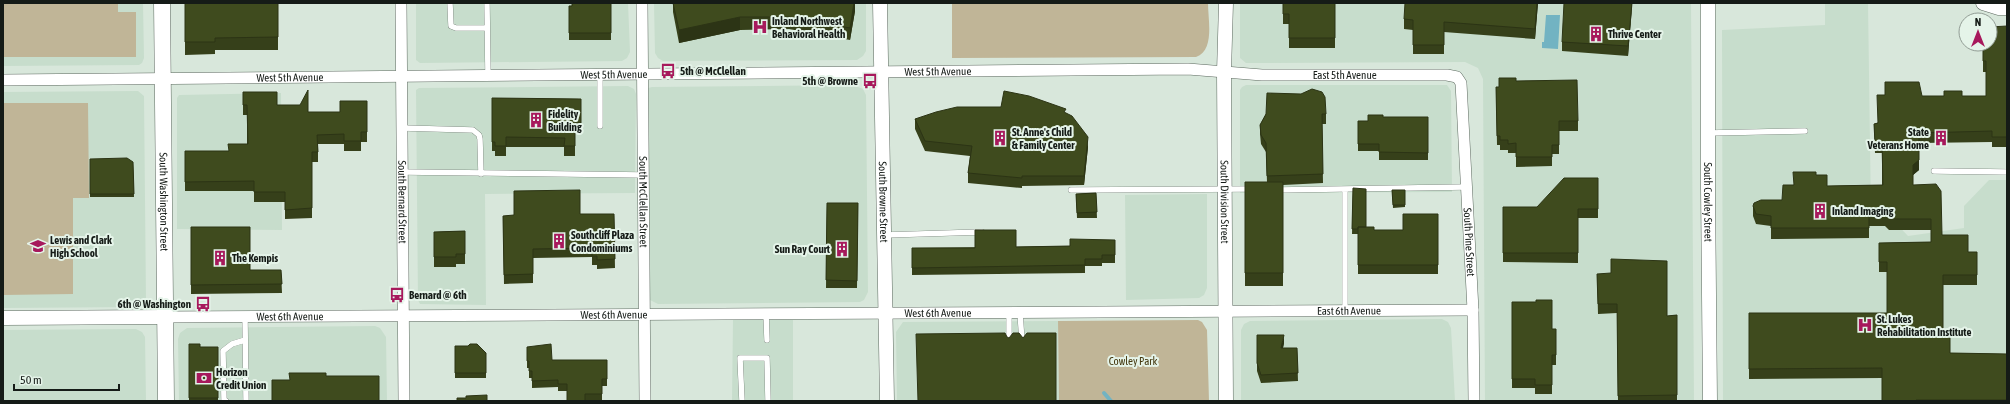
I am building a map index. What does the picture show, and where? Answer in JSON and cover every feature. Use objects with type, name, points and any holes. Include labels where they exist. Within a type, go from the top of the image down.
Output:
[{"type":"main road","name":"South Washington Street","points":[[162,3],[166,401]]},
{"type":"street","name":"South Bernard Street","points":[[401,3],[404,401]]},
{"type":"street","name":"South McClellan Street","points":[[642,3],[645,401]]},
{"type":"street","name":"South Browne Street","points":[[880,3],[886,312],[885,397]]},
{"type":"street","name":"South Cowley Street","points":[[1708,3],[1710,401]]},
{"type":"street","points":[[1983,3],[1999,8],[2007,8]]},
{"type":"street","name":"South Division Street","points":[[1224,6],[1226,401]]},
{"type":"street","name":"West 5th Avenue","points":[[3,80],[882,71],[1188,69],[1224,72]]},
{"type":"street","name":"East 5th Avenue","points":[[1224,72],[1262,75],[1430,73],[1457,77],[1461,83]]},
{"type":"street","name":"South Pine Street","points":[[1461,83],[1473,310],[1474,401]]},
{"type":"street","name":"East 6th Avenue","points":[[1225,312],[1473,310]]},
{"type":"street","name":"West 6th Avenue","points":[[3,318],[645,315],[886,312],[1225,312]]},
{"type":"lane","points":[[450,3],[451,26],[456,28],[487,28]]},
{"type":"lane","points":[[486,3],[488,76]]},
{"type":"lane","points":[[600,74],[600,126]]},
{"type":"lane","points":[[402,128],[473,130],[479,135],[480,139],[481,174]]},
{"type":"lane","points":[[1708,132],[1805,131]]},
{"type":"lane","points":[[1934,171],[2007,172]]},
{"type":"lane","points":[[402,172],[644,175]]},
{"type":"lane","points":[[1267,190],[1467,187]]},
{"type":"lane","points":[[1071,190],[1259,190]]},
{"type":"lane","points":[[1345,190],[1345,311]]},
{"type":"lane","points":[[884,235],[992,232]]},
{"type":"lane","points":[[1009,346],[1014,312]]},
{"type":"lane","points":[[1014,312],[1023,346]]},
{"type":"lane","points":[[766,313],[767,340]]},
{"type":"lane","points":[[244,316],[246,401]]},
{"type":"lane","points":[[226,401],[224,400],[223,351],[232,344],[245,340]]},
{"type":"lane","points":[[742,401],[740,358],[767,358],[768,401]]},
{"type":"shaded area","points":[[3,3],[143,3],[144,58],[142,63],[139,65],[3,66]]},
{"type":"shaded area","points":[[416,3],[628,3],[630,52],[627,58],[622,61],[420,63],[416,60]]},
{"type":"shaded area","name":"Inland Northwest Behavioral Health","points":[[654,3],[866,3],[866,51],[863,56],[857,60],[663,61],[658,58],[655,53]]},
{"type":"shaded area","points":[[1240,3],[1691,3],[1694,401],[1485,401],[1483,79],[1478,68],[1465,62],[1246,63],[1240,58]]},
{"type":"shaded area","points":[[1825,3],[1868,3],[1871,215],[1888,215],[1908,236],[1964,228],[1964,206],[1989,180],[2007,180],[2007,401],[1723,401],[1722,30],[1825,25]]},
{"type":"shaded area","points":[[853,85],[863,89],[866,95],[868,292],[864,300],[860,302],[658,304],[650,300],[648,88]]},
{"type":"shaded area","points":[[1246,85],[1447,85],[1451,91],[1452,192],[1240,193],[1240,90]]},
{"type":"shaded area","points":[[628,86],[634,89],[636,94],[635,193],[485,194],[486,305],[420,304],[418,300],[416,90],[419,88]]},
{"type":"shaded area","points":[[138,91],[144,96],[146,301],[139,307],[3,308],[3,92]]},
{"type":"shaded area","points":[[281,93],[282,230],[177,229],[177,98],[179,95]]},
{"type":"shaded area","points":[[1207,194],[1207,288],[1204,295],[1199,298],[1126,300],[1125,195]]},
{"type":"shaded area","points":[[1442,319],[1448,322],[1451,328],[1455,401],[1241,401],[1241,330],[1244,324],[1250,321]]},
{"type":"shaded area","points":[[733,320],[793,320],[793,401],[732,401]]},
{"type":"shaded area","points":[[1058,321],[1059,401],[897,401],[896,332],[903,322]]},
{"type":"shaded area","points":[[375,326],[380,328],[386,337],[387,401],[179,401],[178,339],[180,333],[187,328]]},
{"type":"shaded area","points":[[136,329],[142,332],[145,337],[146,401],[3,401],[3,330]]},
{"type":"green space","points":[[3,3],[118,3],[118,12],[136,12],[136,57],[3,57]]},
{"type":"green space","points":[[952,3],[1208,3],[1209,34],[1206,48],[1196,57],[952,58]]},
{"type":"green space","name":"Lewis and Clark High School","points":[[3,103],[88,103],[89,198],[73,198],[73,294],[3,295]]},
{"type":"green space","name":"Cowley Park","points":[[1198,320],[1202,322],[1207,330],[1209,401],[1059,401],[1058,321]]},
{"type":"water","points":[[1546,15],[1560,15],[1558,49],[1542,48],[1542,42],[1544,42]]},
{"type":"building","points":[[185,3],[278,3],[278,37],[215,38],[215,42],[185,42]]},
{"type":"building","points":[[572,3],[611,3],[611,33],[569,33],[569,6],[572,6]]},
{"type":"building","points":[[673,3],[854,3],[850,28],[789,17],[740,17],[679,30]]},
{"type":"building","points":[[1283,3],[1335,3],[1335,38],[1289,38],[1289,14],[1283,14]]},
{"type":"building","points":[[1405,3],[1537,3],[1535,29],[1444,22],[1444,45],[1413,45],[1413,20],[1404,19]]},
{"type":"building","points":[[1564,3],[1632,3],[1628,46],[1562,42]]},
{"type":"building","points":[[2007,26],[2007,137],[1992,137],[1992,131],[1919,133],[1919,160],[1913,165],[1913,185],[1936,184],[1941,191],[1942,235],[1968,235],[1968,252],[1977,252],[1977,275],[1943,275],[1943,332],[1950,332],[1950,353],[2007,354],[2007,400],[1882,401],[1882,368],[1749,369],[1749,313],[1887,313],[1887,262],[1879,262],[1879,243],[1931,242],[1931,219],[1889,219],[1885,215],[1869,216],[1869,228],[1771,228],[1771,216],[1756,214],[1753,206],[1754,203],[1761,200],[1782,200],[1783,185],[1794,185],[1793,172],[1816,172],[1816,175],[1827,175],[1827,186],[1883,185],[1882,143],[1875,143],[1874,124],[1878,123],[1877,95],[1885,95],[1885,82],[1919,82],[1922,96],[1944,96],[1944,91],[1962,91],[1962,96],[1986,96],[1986,61],[1983,61],[1983,52],[1998,52],[1998,27]]},
{"type":"building","points":[[1499,78],[1516,78],[1516,81],[1577,80],[1578,121],[1559,121],[1559,145],[1552,145],[1552,157],[1516,157],[1516,143],[1508,144],[1508,140],[1500,140],[1500,136],[1497,136],[1496,87],[1499,87]]},
{"type":"building","points":[[1312,89],[1322,92],[1325,97],[1326,114],[1322,114],[1323,174],[1267,176],[1266,143],[1261,135],[1260,125],[1266,114],[1267,93],[1301,94]]},
{"type":"building","points":[[308,90],[308,112],[340,112],[340,101],[367,101],[367,132],[361,132],[361,141],[344,141],[344,134],[317,135],[318,152],[312,152],[312,208],[285,210],[285,192],[254,192],[254,181],[185,182],[185,151],[229,151],[228,144],[248,144],[247,105],[243,105],[243,92],[277,92],[277,105],[300,105]]},
{"type":"building","name":"St. Anne's Child & Family Center","points":[[1004,91],[1029,96],[1066,109],[1064,112],[1072,116],[1088,137],[1084,176],[1022,176],[1022,178],[968,173],[972,146],[925,141],[915,119],[957,107],[1001,107]]},
{"type":"building","name":"Fidelity Building","points":[[492,98],[581,99],[581,123],[575,123],[575,146],[564,146],[565,138],[506,137],[506,146],[495,146],[495,142],[492,142]]},
{"type":"building","points":[[1368,115],[1383,115],[1383,117],[1428,117],[1428,153],[1379,152],[1379,144],[1358,144],[1358,121],[1368,121]]},
{"type":"building","points":[[127,158],[133,162],[134,194],[90,194],[90,159]]},
{"type":"building","points":[[1564,178],[1598,178],[1598,209],[1578,209],[1578,253],[1503,253],[1503,207],[1537,207]]},
{"type":"building","points":[[1245,182],[1283,182],[1283,273],[1245,273]]},
{"type":"building","points":[[1353,188],[1366,189],[1366,227],[1358,227],[1358,229],[1352,229]]},
{"type":"building","points":[[580,190],[580,214],[614,214],[615,259],[597,260],[597,256],[592,256],[592,248],[533,249],[533,274],[504,275],[503,216],[514,215],[514,191]]},
{"type":"building","points":[[1392,190],[1405,190],[1405,205],[1393,205]]},
{"type":"building","points":[[1096,193],[1097,212],[1077,213],[1076,194]]},
{"type":"building","name":"Sun Ray Court","points":[[827,203],[858,203],[857,281],[826,280]]},
{"type":"building","points":[[1403,214],[1438,214],[1438,265],[1358,265],[1358,227],[1374,227],[1374,230],[1403,230]]},
{"type":"building","name":"The Kempis","points":[[191,227],[250,227],[250,270],[281,270],[282,284],[191,285]]},
{"type":"building","points":[[975,230],[1016,230],[1016,247],[1070,246],[1070,239],[1115,240],[1115,255],[1102,255],[1102,259],[1085,259],[1085,265],[912,268],[912,248],[975,248]]},
{"type":"building","points":[[465,231],[465,254],[456,254],[456,257],[434,257],[434,232]]},
{"type":"building","points":[[1611,259],[1667,261],[1667,316],[1677,315],[1677,395],[1618,396],[1617,304],[1598,304],[1597,274],[1611,273]]},
{"type":"building","points":[[1536,300],[1552,300],[1552,329],[1556,329],[1556,355],[1552,355],[1552,385],[1535,385],[1535,379],[1512,379],[1512,302],[1536,302]]},
{"type":"building","points":[[1005,333],[1009,338],[1013,333],[1019,333],[1023,338],[1027,333],[1056,333],[1056,401],[918,401],[916,334]]},
{"type":"building","points":[[1257,335],[1284,335],[1281,348],[1297,348],[1298,373],[1261,375],[1257,363]]},
{"type":"building","name":"Horizon Credit Union","points":[[189,344],[200,344],[200,347],[218,347],[218,398],[189,398]]},
{"type":"building","points":[[470,344],[477,344],[486,353],[486,373],[455,373],[455,346],[468,346]]},
{"type":"building","points":[[551,344],[552,360],[607,360],[607,379],[602,379],[602,394],[585,394],[585,401],[567,401],[567,384],[558,384],[558,380],[532,381],[532,371],[529,371],[529,361],[527,361],[527,347]]},
{"type":"building","points":[[289,373],[326,373],[326,376],[379,376],[379,401],[272,401],[272,380],[290,380]]},
{"type":"building","points":[[487,395],[487,401],[457,401],[457,398],[466,398],[466,396]]},
{"type":"waterway","points":[[1104,393],[1111,401]]},
{"type":"place","name":"Inland Northwest Behavioral Health","points":[[760,27]]},
{"type":"place","name":"Thrive Center","points":[[1596,34]]},
{"type":"place","name":"5th @ McClellan","points":[[668,71]]},
{"type":"place","name":"5th @ Browne","points":[[870,81]]},
{"type":"place","name":"Fidelity Building","points":[[536,120]]},
{"type":"place","name":"St. Anne's Child & Family Center","points":[[1000,138]]},
{"type":"place","name":"State Veterans Home","points":[[1941,138]]},
{"type":"place","name":"Inland Imaging","points":[[1820,211]]},
{"type":"place","name":"Southcliff Plaza Condominiums","points":[[559,241]]},
{"type":"place","name":"Lewis and Clark High School","points":[[38,246]]},
{"type":"place","name":"Sun Ray Court","points":[[842,249]]},
{"type":"place","name":"The Kempis","points":[[220,258]]},
{"type":"place","name":"Bernard @ 6th","points":[[397,295]]},
{"type":"place","name":"6th @ Washington","points":[[203,304]]},
{"type":"place","name":"St. Lukes Rehabilitation Institute","points":[[1865,325]]},
{"type":"place","name":"Horizon Credit Union","points":[[204,378]]}]
